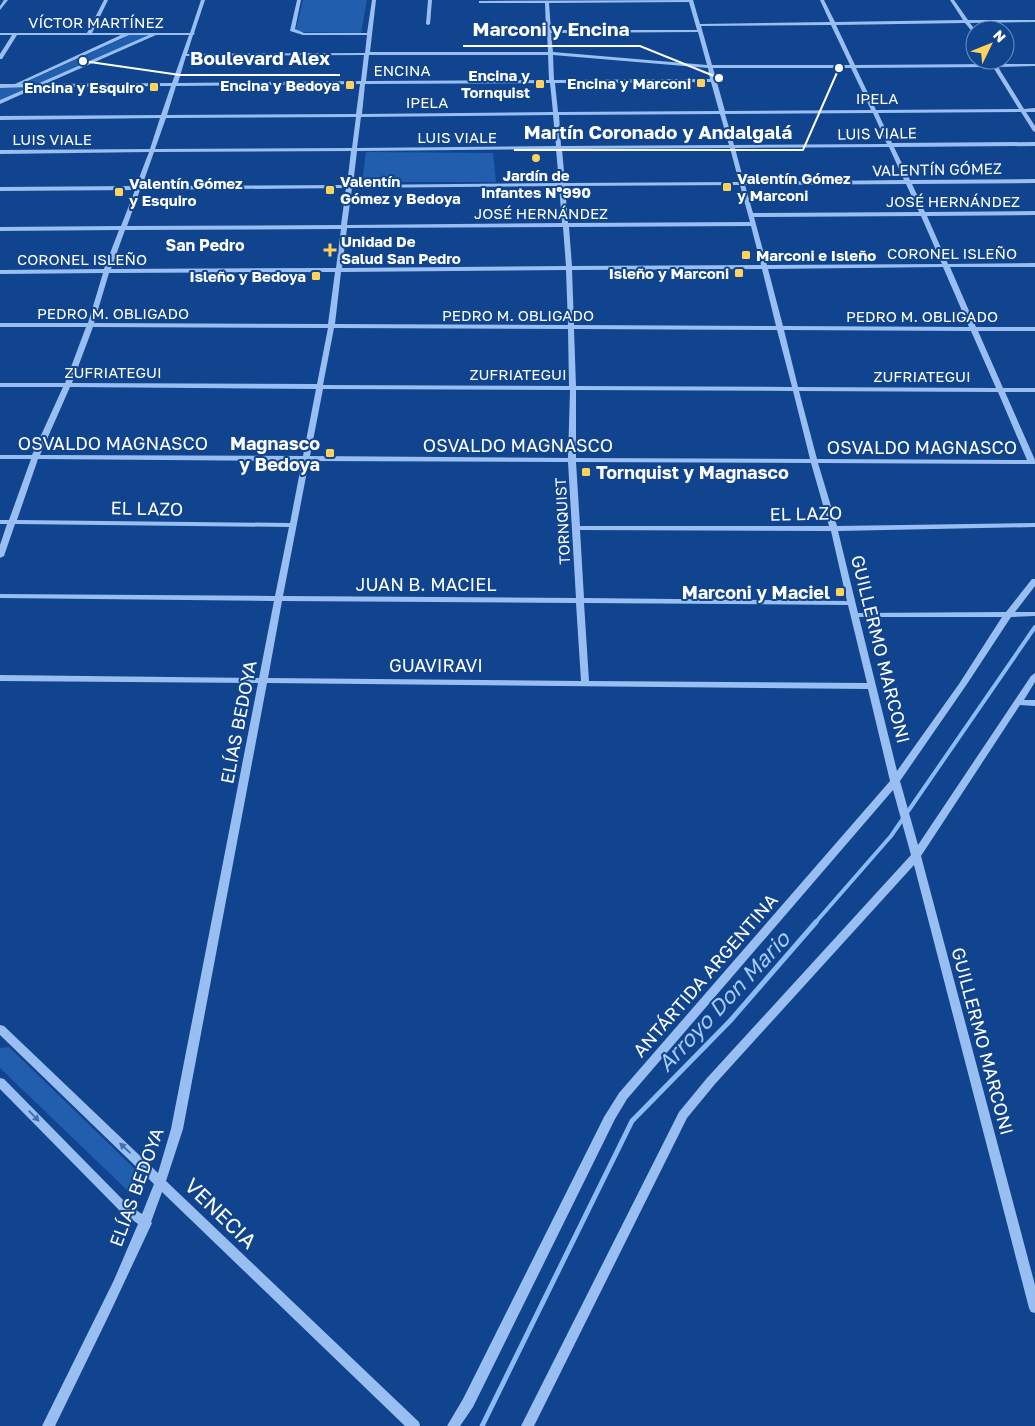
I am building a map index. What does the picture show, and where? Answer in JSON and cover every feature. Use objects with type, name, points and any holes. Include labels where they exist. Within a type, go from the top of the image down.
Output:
[{"type":"street","points":[[0,9],[6,0]]},
{"type":"street","points":[[89,34],[106,0]]},
{"type":"street","points":[[0,556],[14,522],[35,458],[68,385],[90,326],[107,271],[186,55],[203,0]]},
{"type":"street","points":[[299,0],[292,30],[303,34],[369,34]]},
{"type":"street","name":"ELÍAS BEDOYA","points":[[48,1426],[146,1223],[176,1129],[331,327],[374,0]]},
{"type":"street","points":[[428,24],[430,0]]},
{"type":"street","points":[[482,2],[691,0]]},
{"type":"street","name":"GUILLERMO MARCONI","points":[[691,0],[751,215],[856,615],[899,797],[911,836],[1035,1308]]},
{"type":"street","points":[[822,0],[924,214],[1033,462]]},
{"type":"street","points":[[952,0],[966,20]]},
{"type":"street","name":"TORNQUIST","points":[[547,1],[552,82],[569,268],[573,388],[572,461],[585,682]]},
{"type":"street","points":[[1015,21],[1035,21]]},
{"type":"street","points":[[698,24],[965,22]]},
{"type":"street","points":[[481,32],[700,31]]},
{"type":"street","name":"VÍCTOR MARTÍNEZ","points":[[0,34],[193,34]]},
{"type":"street","points":[[0,56],[15,34]]},
{"type":"street","points":[[12,86],[124,38],[128,34]]},
{"type":"street","points":[[0,102],[156,34]]},
{"type":"street","points":[[186,55],[550,53],[711,67],[965,63]]},
{"type":"street","points":[[1015,64],[1035,65]]},
{"type":"street","points":[[998,70],[1035,130]]},
{"type":"street","name":"ENCINA","points":[[0,86],[714,80]]},
{"type":"street","name":"IPELA","points":[[0,118],[1035,110]]},
{"type":"street","name":"LUIS VIALE","points":[[0,152],[1035,144]]},
{"type":"street","name":"VALENTÍN GÓMEZ","points":[[0,189],[1035,180]]},
{"type":"street","name":"JOSÉ HERNÁNDEZ","points":[[751,215],[1035,213]]},
{"type":"street","name":"JOSÉ HERNÁNDEZ","points":[[0,230],[753,224]]},
{"type":"street","name":"CORONEL ISLEÑO","points":[[0,272],[1035,265]]},
{"type":"street","name":"PEDRO M. OBLIGADO","points":[[0,325],[1035,329]]},
{"type":"street","name":"ZUFRIATEGUI","points":[[0,384],[1035,390]]},
{"type":"street","name":"OSVALDO MAGNASCO","points":[[0,457],[1033,462]]},
{"type":"street","name":"EL LAZO","points":[[0,522],[294,525]]},
{"type":"street","name":"EL LAZO","points":[[577,528],[1035,525]]},
{"type":"street","name":"ANTÁRTIDA ARGENTINA","points":[[453,1426],[468,1403],[610,1117],[623,1096],[896,780],[963,684],[1004,620],[1035,581]]},
{"type":"street","name":"JUAN B. MACIEL","points":[[0,596],[852,603]]},
{"type":"street","points":[[856,615],[1031,614]]},
{"type":"street","points":[[527,1426],[683,1115],[711,1081],[916,856],[1035,676]]},
{"type":"street","name":"GUAVIRAVI","points":[[0,678],[872,686]]},
{"type":"street","points":[[1019,702],[1035,703]]},
{"type":"street","name":"VENECIA","points":[[3,1036],[160,1181],[414,1426]]},
{"type":"street","points":[[0,1082],[124,1208],[146,1223]]},
{"type":"shaded area","points":[[303,0],[367,0],[361,33],[298,32],[296,29]]},
{"type":"shaded area","points":[[128,34],[153,34],[0,100],[0,86],[22,84],[124,38]]},
{"type":"shaded area","points":[[366,152],[493,153],[496,182],[362,182]]},
{"type":"shaded area","points":[[9,1047],[140,1174],[144,1183],[135,1190],[127,1190],[0,1068],[0,1048]]},
{"type":"waterway","name":"Arroyo Don Mario","points":[[815,923],[891,836],[1035,627]]},
{"type":"waterway","name":"Arroyo Don Mario","points":[[482,1426],[632,1121],[730,1021],[816,922]]},
{"type":"place","name":"Boulevard Alex","points":[[83,61]]},
{"type":"place","name":"Martín Coronado y Andalgalá","points":[[839,68]]},
{"type":"place","name":"Marconi y Encina","points":[[719,78]]},
{"type":"place","name":"Encina y Marconi","points":[[701,83]]},
{"type":"place","name":"Encina y Tornquist","points":[[540,84]]},
{"type":"place","name":"Encina y Bedoya","points":[[350,85]]},
{"type":"place","name":"Encina y Esquiro","points":[[154,87]]},
{"type":"place","name":"Jardín de Infantes Nº990","points":[[536,158]]},
{"type":"place","name":"Valentín Gómez y Marconi","points":[[727,187]]},
{"type":"place","name":"Valentín Gómez y Bedoya","points":[[330,190]]},
{"type":"place","name":"Valentín Gómez y Esquiro","points":[[119,192]]},
{"type":"place","name":"Unidad De Salud San Pedro","points":[[330,250]]},
{"type":"place","name":"Marconi e Isleño","points":[[746,255]]},
{"type":"place","name":"Isleño y Marconi","points":[[739,273]]},
{"type":"place","name":"Isleño y Bedoya","points":[[316,276]]},
{"type":"place","name":"Magnasco y Bedoya","points":[[330,453]]},
{"type":"place","name":"Tornquist y Magnasco","points":[[586,472]]},
{"type":"place","name":"Marconi y Maciel","points":[[840,592]]},
{"type":"district","name":"San Pedro","points":[[205,245]]}]
